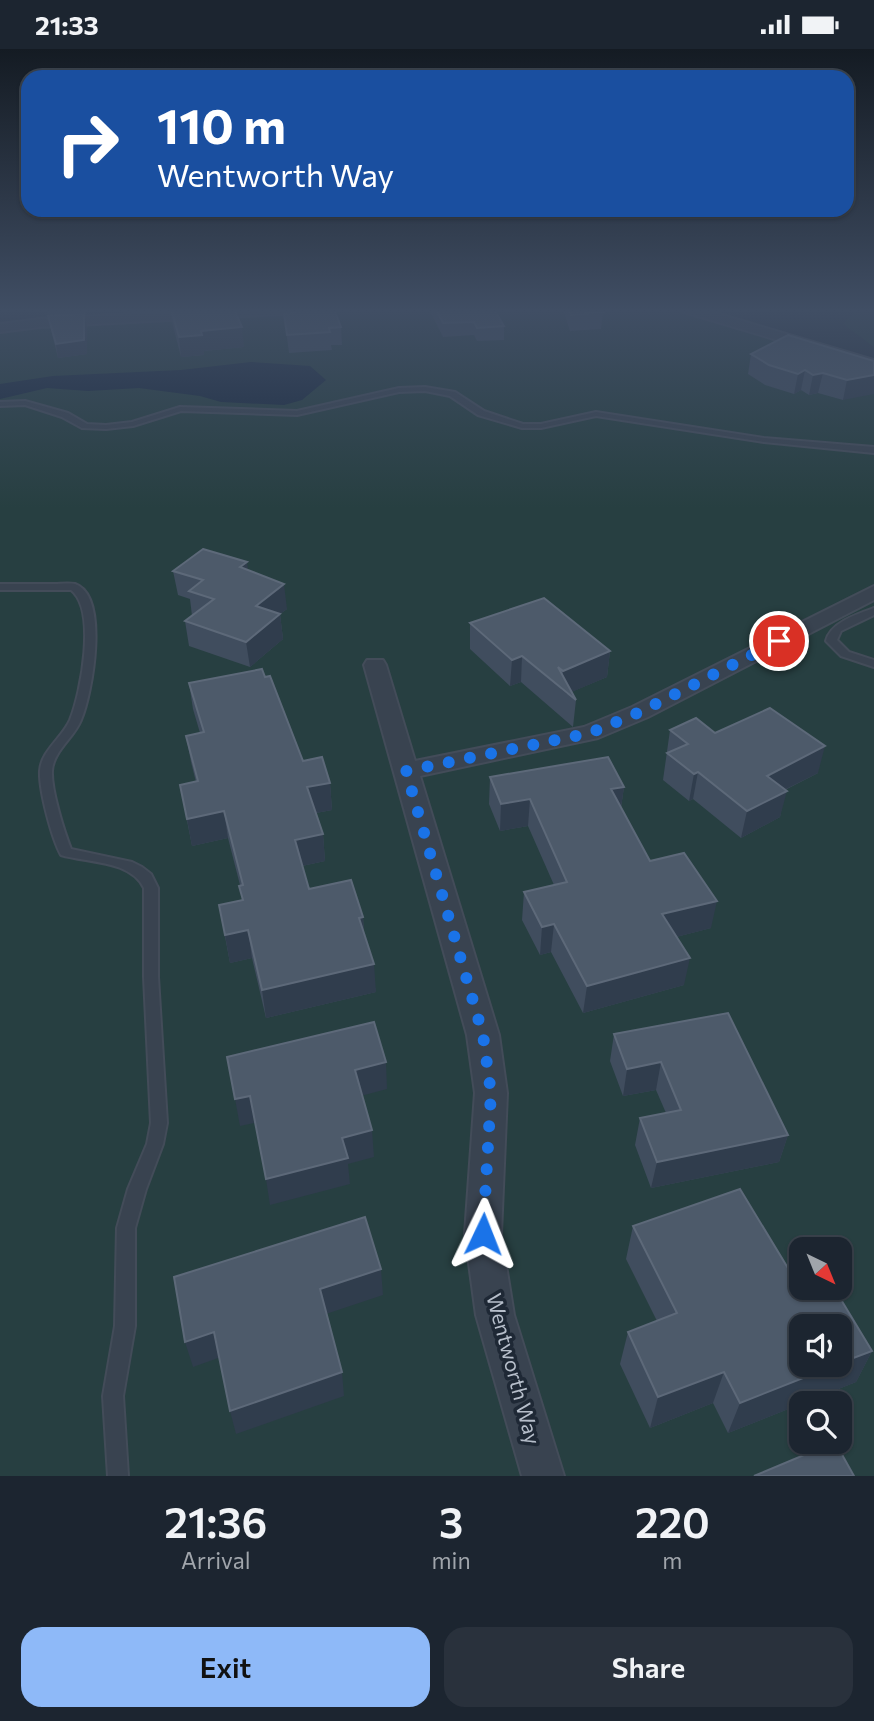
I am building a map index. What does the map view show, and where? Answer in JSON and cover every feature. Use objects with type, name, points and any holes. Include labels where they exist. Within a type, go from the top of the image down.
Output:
[{"type":"street","points":[[406,771],[590,733],[640,712],[874,591]]},
{"type":"street","name":"Wentworth Way","points":[[375,665],[483,1035],[491,1093],[483,1234],[495,1315],[543,1476]]},
{"type":"lane","points":[[0,404],[25,403],[65,415],[85,426],[106,428],[132,424],[180,409],[302,412],[398,390],[425,389],[452,394],[481,413],[522,426],[545,426],[591,414],[606,415],[764,440],[874,450]]},
{"type":"lane","points":[[0,587],[73,587],[83,592],[90,643],[87,671],[76,717],[49,760],[45,772],[47,786],[61,846],[66,852],[133,868],[145,876],[151,888],[151,977],[159,1123],[155,1144],[137,1189],[126,1228],[125,1326],[113,1396],[118,1476]]},
{"type":"lane","points":[[874,611],[837,629],[831,641],[845,653],[874,664]]},
{"type":"green space","points":[[0,376],[874,376],[874,1476],[0,1476]]},
{"type":"water","points":[[53,376],[321,376],[326,380],[302,400],[284,405],[221,402],[200,396],[139,388],[88,391],[47,388],[0,399],[0,384]]},
{"type":"building","points":[[832,376],[871,376],[847,380]]},
{"type":"building","points":[[203,549],[247,562],[240,567],[284,584],[256,606],[280,614],[246,642],[185,621],[214,599],[189,591],[203,580],[173,571]]},
{"type":"building","points":[[544,598],[610,651],[563,671],[558,667],[576,700],[522,656],[512,660],[470,623]]},
{"type":"building","points":[[262,669],[265,677],[270,676],[303,761],[322,757],[330,783],[307,787],[323,834],[295,840],[309,889],[351,880],[363,917],[359,918],[374,964],[262,990],[248,930],[225,935],[219,905],[243,900],[239,886],[243,885],[224,811],[187,819],[180,785],[198,781],[186,736],[204,732],[189,683]]},
{"type":"building","points":[[770,708],[825,746],[767,776],[787,791],[747,811],[698,772],[694,774],[667,753],[688,744],[670,730],[696,718],[715,733]]},
{"type":"building","points":[[608,757],[624,787],[611,789],[650,861],[684,853],[717,901],[662,914],[690,958],[587,986],[554,924],[542,927],[524,892],[567,882],[530,799],[501,804],[490,777]]},
{"type":"building","points":[[728,1013],[788,1135],[657,1162],[640,1118],[681,1110],[661,1062],[627,1069],[614,1034]]},
{"type":"building","points":[[374,1022],[386,1062],[355,1070],[372,1130],[342,1138],[348,1158],[266,1179],[250,1096],[235,1099],[227,1057]]},
{"type":"building","points":[[740,1189],[789,1270],[789,1300],[841,1300],[850,1314],[789,1314],[789,1377],[806,1377],[740,1403],[724,1372],[658,1397],[628,1332],[677,1313],[633,1226]]},
{"type":"building","points":[[365,1217],[381,1269],[320,1289],[342,1372],[230,1411],[214,1332],[185,1342],[174,1277]]},
{"type":"building","points":[[852,1318],[872,1351],[852,1358]]},
{"type":"building","points":[[806,1454],[842,1454],[854,1476],[754,1476]]},
{"type":"route","points":[[483,1234],[491,1093],[483,1035],[406,771],[590,733],[640,712],[779,641]]}]
